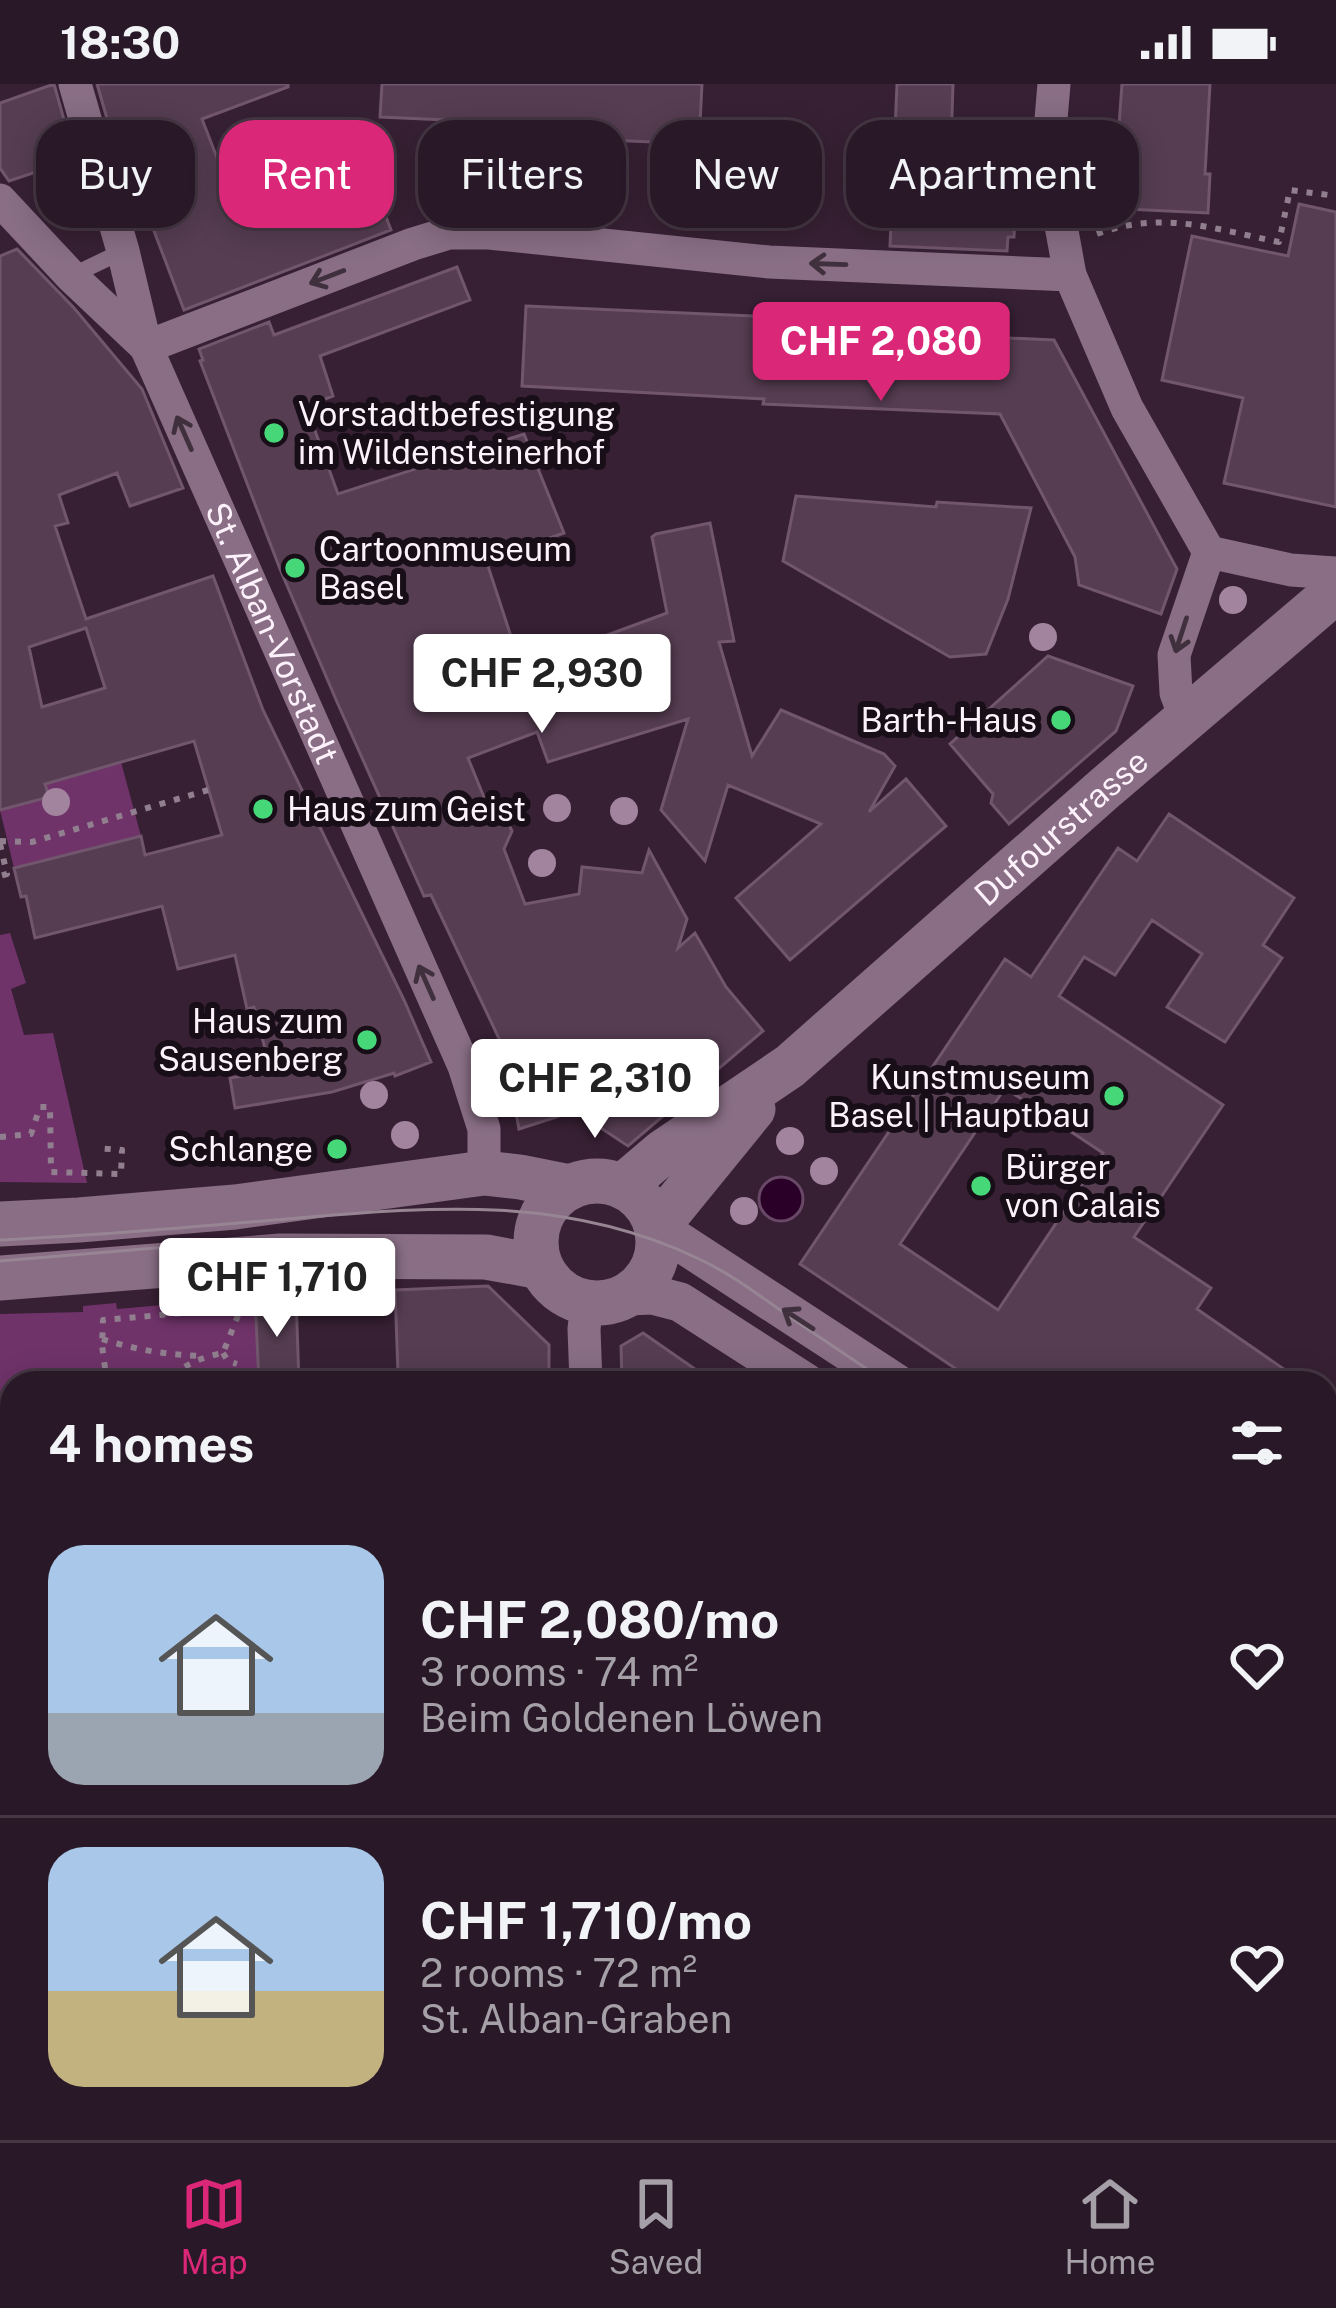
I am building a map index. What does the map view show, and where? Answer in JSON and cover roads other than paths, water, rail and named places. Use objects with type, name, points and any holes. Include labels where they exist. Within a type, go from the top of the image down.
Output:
[{"type":"main road","name":"Dufourstrasse","points":[[623,1186],[663,1152],[790,1066],[1336,590]]},
{"type":"main road","name":"Dufourstrasse","points":[[657,1227],[790,1066]]},
{"type":"main road","points":[[0,1223],[256,1204],[484,1173],[570,1187]]},
{"type":"main road","points":[[587,1181],[623,1186],[650,1210],[657,1227],[652,1268],[642,1284],[607,1300],[568,1296],[541,1267],[537,1229],[555,1198],[570,1187],[587,1181]]},
{"type":"main road","points":[[0,1278],[280,1256],[463,1256],[541,1267]]},
{"type":"street","name":"St. Alban-Vorstadt","points":[[75,84],[146,347],[464,1066],[484,1130],[484,1173]]},
{"type":"street","points":[[1054,84],[1048,154],[1068,260],[1127,408],[1209,552],[1291,570],[1336,573]]},
{"type":"street","points":[[0,200],[146,347],[449,233],[489,233],[769,262],[1068,260]]},
{"type":"street","points":[[1186,719],[1176,692],[1174,655],[1209,552]]},
{"type":"street","points":[[657,1227],[878,1371]]},
{"type":"street","points":[[586,1371],[584,1329],[607,1300],[653,1295],[680,1302],[787,1371]]},
{"type":"lane","points":[[71,276],[123,251]]},
{"type":"tram line","points":[[0,1240],[436,1209],[541,1214],[645,1237],[697,1258],[870,1371]]},
{"type":"tram line","points":[[0,1261],[215,1243]]},
{"type":"place","name":"Vorstadtbefestigung im Wildensteinerhof","points":[[274,433]]},
{"type":"place","name":"Cartoonmuseum Basel","points":[[295,568]]},
{"type":"place","name":"Barth-Haus","points":[[1061,720]]},
{"type":"place","name":"Haus zum Geist","points":[[263,809]]},
{"type":"place","name":"Haus zum Sausenberg","points":[[367,1040]]},
{"type":"place","name":"Kunstmuseum Basel | Hauptbau","points":[[1114,1096]]},
{"type":"place","name":"Schlange","points":[[337,1149]]},
{"type":"place","name":"Bürger von Calais","points":[[981,1186]]}]
